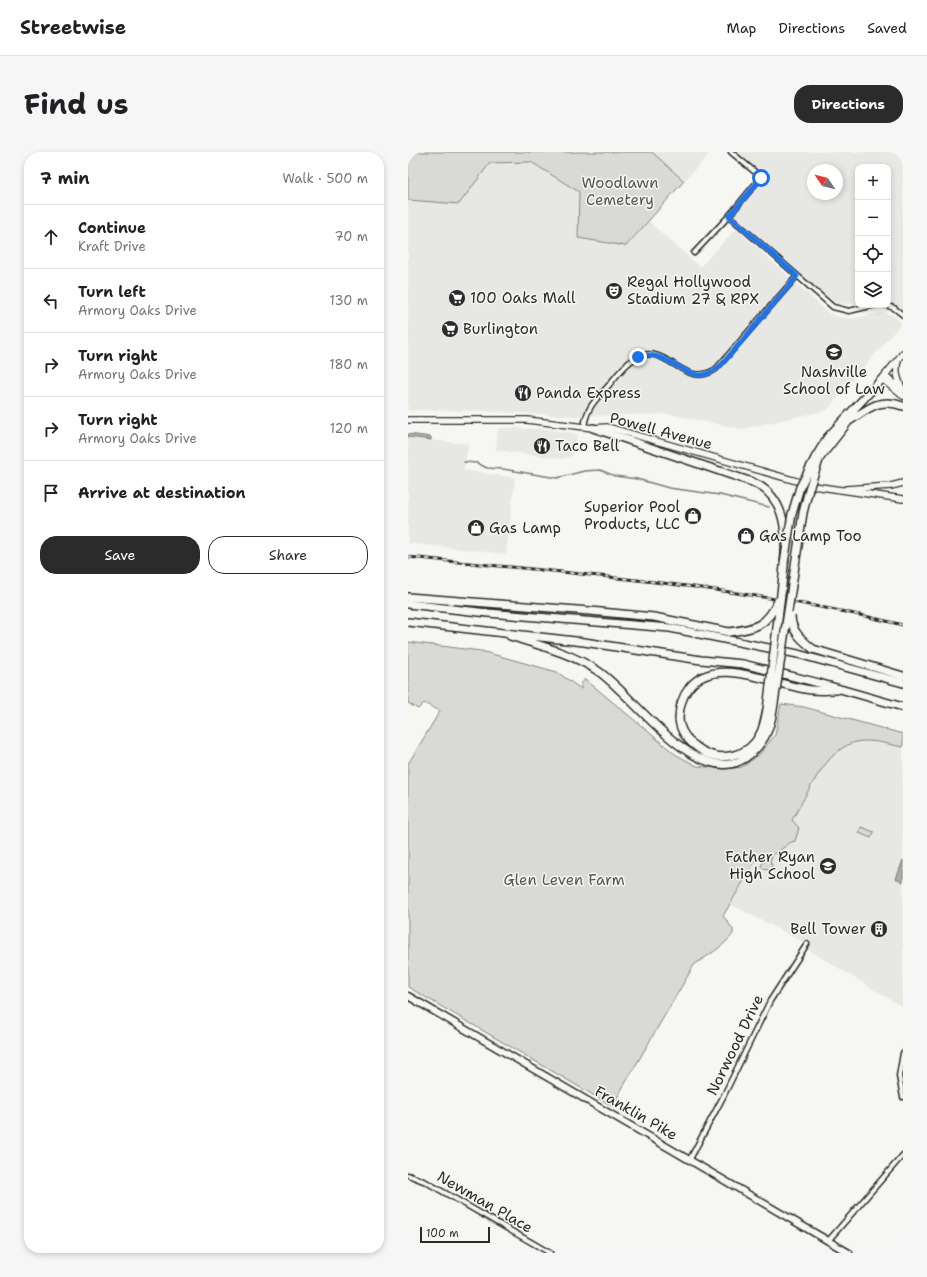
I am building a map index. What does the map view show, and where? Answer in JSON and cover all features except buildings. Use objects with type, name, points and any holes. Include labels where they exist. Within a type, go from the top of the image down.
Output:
[{"type":"highway","points":[[844,689],[812,690],[736,674],[711,673],[697,680],[685,693],[680,707],[680,723],[682,732],[695,746],[712,756],[722,757],[738,754],[753,744],[760,734],[770,710],[791,596],[803,513],[817,459],[883,377]]},
{"type":"highway","points":[[493,631],[557,651],[598,670],[630,698],[654,725],[675,743],[708,762],[731,764],[750,754],[765,738],[770,726],[770,710],[784,563],[792,514],[800,487],[817,459],[827,438],[883,377]]},
{"type":"highway","points":[[849,421],[875,404],[887,403],[903,406]]},
{"type":"highway","points":[[593,428],[752,482],[769,492],[779,504],[783,516],[784,563]]},
{"type":"highway","points":[[408,597],[590,610],[654,617],[729,632],[752,629],[762,623],[773,612],[781,594]]},
{"type":"highway","points":[[791,596],[791,623],[798,636],[813,649],[903,676]]},
{"type":"highway","points":[[408,604],[488,613],[670,628],[713,635],[798,654],[903,683]]},
{"type":"highway","points":[[408,622],[493,631],[743,664],[844,689],[903,707]]},
{"type":"main road","points":[[883,377],[903,353]]},
{"type":"main road","points":[[899,358],[896,367],[898,378],[903,390]]},
{"type":"main road","points":[[883,377],[903,390]]},
{"type":"main road","points":[[883,377],[903,396]]},
{"type":"main road","name":"Powell Avenue","points":[[408,420],[527,420],[593,428],[607,427],[778,476],[832,489],[903,499]]},
{"type":"main road","points":[[832,489],[891,486],[903,483]]},
{"type":"main road","name":"Franklin Pike","points":[[408,996],[849,1253]]},
{"type":"street","points":[[694,253],[729,216],[761,178],[731,152]]},
{"type":"street","points":[[729,216],[828,303],[838,309],[852,311],[864,308]]},
{"type":"street","points":[[584,427],[588,409],[627,364],[638,357],[647,354],[660,355],[683,371],[693,374],[704,374],[716,369],[797,276]]},
{"type":"street","points":[[891,307],[903,315]]},
{"type":"street","name":"Norwood Drive","points":[[690,1159],[723,1097],[770,999],[807,944]]},
{"type":"street","points":[[903,1053],[899,1076],[903,1097]]},
{"type":"street","points":[[828,1241],[903,1155]]},
{"type":"street","name":"Newman Place","points":[[408,1175],[426,1182],[550,1253]]},
{"type":"shaded area","points":[[652,152],[711,152],[684,181]]},
{"type":"shaded area","points":[[737,152],[903,152],[903,310],[891,303],[891,164],[855,164],[855,303],[838,304],[821,292],[732,216],[763,176]]},
{"type":"shaded area","name":"100 Oaks Mall","points":[[530,162],[579,192],[626,246],[648,221],[700,267],[736,229],[830,314],[850,319],[883,313],[892,315],[902,323],[827,410],[742,429],[668,414],[573,416],[485,411],[408,410],[408,200],[459,204],[480,173],[490,163]]},
{"type":"shaded area","points":[[498,428],[549,429],[577,434],[575,449],[572,456],[563,459],[496,450]]},
{"type":"shaded area","points":[[408,434],[431,437],[431,440],[408,437]]},
{"type":"shaded area","points":[[408,438],[468,444],[464,470],[515,478],[506,554],[408,543]]},
{"type":"shaded area","name":"Father Ryan High School","points":[[849,719],[903,734],[903,1007],[810,951],[807,944],[730,904],[760,852],[778,844]]},
{"type":"shaded area","points":[[903,860],[903,882],[896,879]]},
{"type":"green space","name":"Woodlawn Cemetery","points":[[408,152],[652,152],[684,181],[626,246],[578,238],[579,192],[531,162],[490,163],[459,204],[408,200]]},
{"type":"green space","name":"Glen Leven Farm","points":[[408,642],[481,651],[557,672],[581,689],[581,684],[585,679],[675,754],[697,766],[726,769],[742,767],[759,755],[775,735],[781,704],[804,707],[903,734],[903,747],[871,741],[853,743],[841,749],[821,770],[792,820],[799,828],[795,841],[789,843],[773,854],[770,861],[773,868],[769,870],[763,869],[761,866],[766,856],[761,855],[757,858],[723,916],[733,929],[733,934],[720,947],[694,965],[612,1106],[408,987],[408,764],[440,711],[424,703],[418,709],[408,703]]},
{"type":"green space","points":[[861,827],[874,832],[871,838],[859,833]]},
{"type":"waterway","points":[[464,462],[477,463],[487,468],[503,469],[557,478],[584,471],[600,470],[615,476],[637,479],[669,488],[720,495],[769,507]]},
{"type":"railway","points":[[408,557],[595,575],[719,590],[842,611],[903,625]]},
{"type":"place","name":"Regal Hollywood Stadium 27 & RPX","points":[[614,291]]},
{"type":"place","name":"100 Oaks Mall","points":[[457,298]]},
{"type":"place","name":"Burlington","points":[[450,329]]},
{"type":"place","name":"Nashville School of Law","points":[[834,352]]},
{"type":"place","name":"Panda Express","points":[[523,393]]},
{"type":"place","name":"Taco Bell","points":[[542,446]]},
{"type":"place","name":"Superior Pool Products, LLC","points":[[693,516]]},
{"type":"place","name":"Gas Lamp","points":[[476,528]]},
{"type":"place","name":"Gas Lamp Too","points":[[746,536]]},
{"type":"place","name":"Father Ryan High School","points":[[828,866]]},
{"type":"place","name":"Bell Tower","points":[[879,929]]},
{"type":"route","points":[[638,357],[647,354],[660,355],[683,371],[693,374],[700,375],[716,369],[722,364],[797,276],[729,216],[740,201],[761,178]]}]
